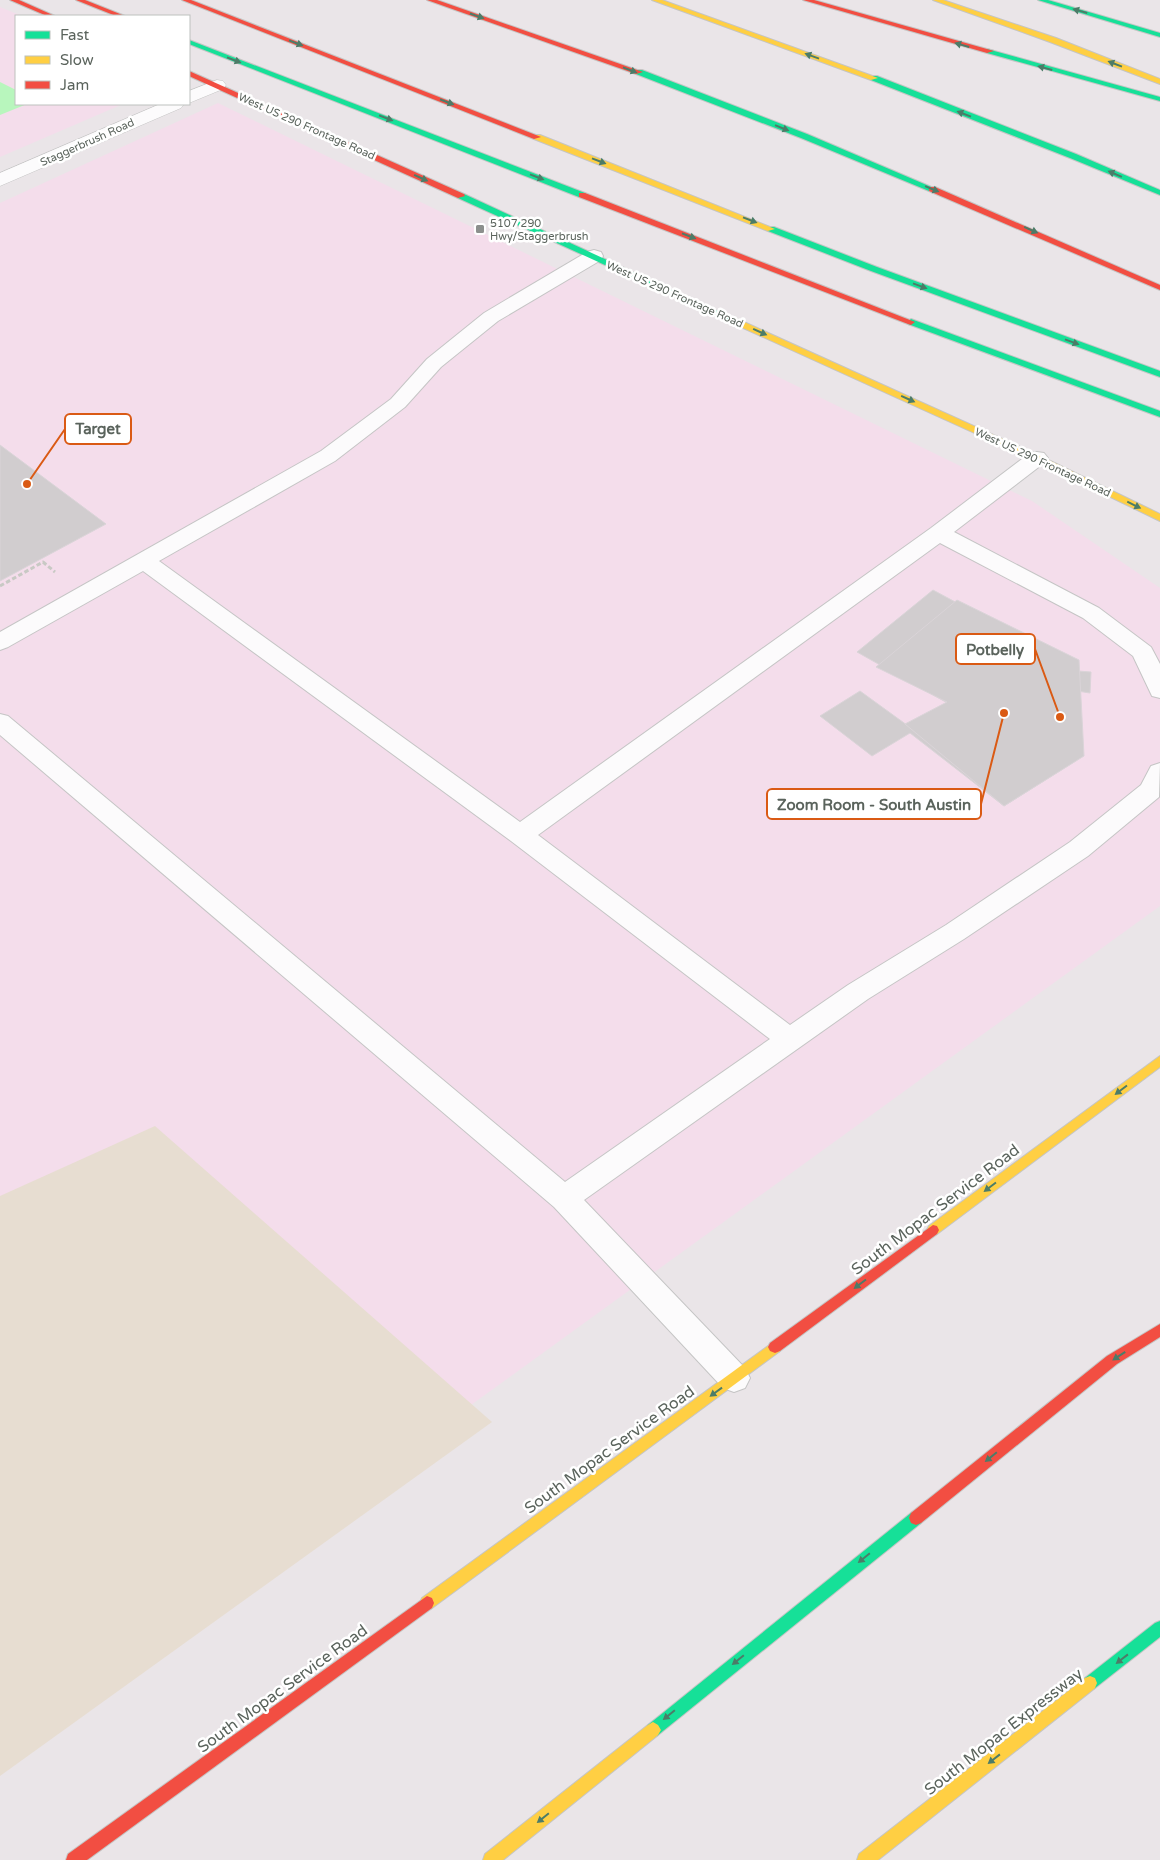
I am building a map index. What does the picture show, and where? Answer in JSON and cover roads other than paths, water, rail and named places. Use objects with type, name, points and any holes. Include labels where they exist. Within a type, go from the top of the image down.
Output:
[{"type":"main road","points":[[13,0],[50,15]]},
{"type":"main road","points":[[80,0],[119,15]]},
{"type":"main road","points":[[185,0],[874,269],[1160,374]]},
{"type":"main road","points":[[430,0],[587,53],[766,122],[986,211],[1160,288]]},
{"type":"main road","points":[[655,0],[855,71],[1064,152],[1160,193]]},
{"type":"main road","points":[[806,0],[1160,99]]},
{"type":"main road","points":[[936,0],[1053,40],[1160,82]]},
{"type":"main road","points":[[1041,0],[1160,35]]},
{"type":"main road","points":[[190,42],[878,310],[1160,414]]},
{"type":"main road","name":"West US 290 Frontage Road","points":[[190,73],[1037,458],[1160,518]]},
{"type":"main road","name":"South Mopac Service Road","points":[[74,1860],[734,1378],[1160,1061]]},
{"type":"main road","points":[[491,1860],[1112,1360],[1160,1330]]},
{"type":"main road","name":"South Mopac Expressway","points":[[865,1860],[1160,1628]]},
{"type":"street","points":[[190,98],[217,85]]},
{"type":"street","name":"Staggerbrush Road","points":[[0,180],[173,105]]},
{"type":"lane","points":[[0,642],[328,456],[398,403],[434,363],[491,317],[594,256]]},
{"type":"lane","points":[[520,835],[939,533],[1037,458]]},
{"type":"lane","points":[[939,533],[1091,612],[1143,652],[1160,690]]},
{"type":"lane","points":[[144,562],[520,835],[790,1040]]},
{"type":"lane","points":[[0,722],[564,1198],[734,1378]]},
{"type":"lane","points":[[564,1198],[858,992],[955,932],[1079,849],[1150,791],[1160,772]]},
{"type":"place","name":"5107 290 Hwy/Staggerbrush","points":[[480,229]]},
{"type":"place","name":"Target","points":[[27,484]]},
{"type":"place","name":"Zoom Room - South Austin","points":[[1004,713]]},
{"type":"place","name":"Potbelly","points":[[1060,717]]}]
